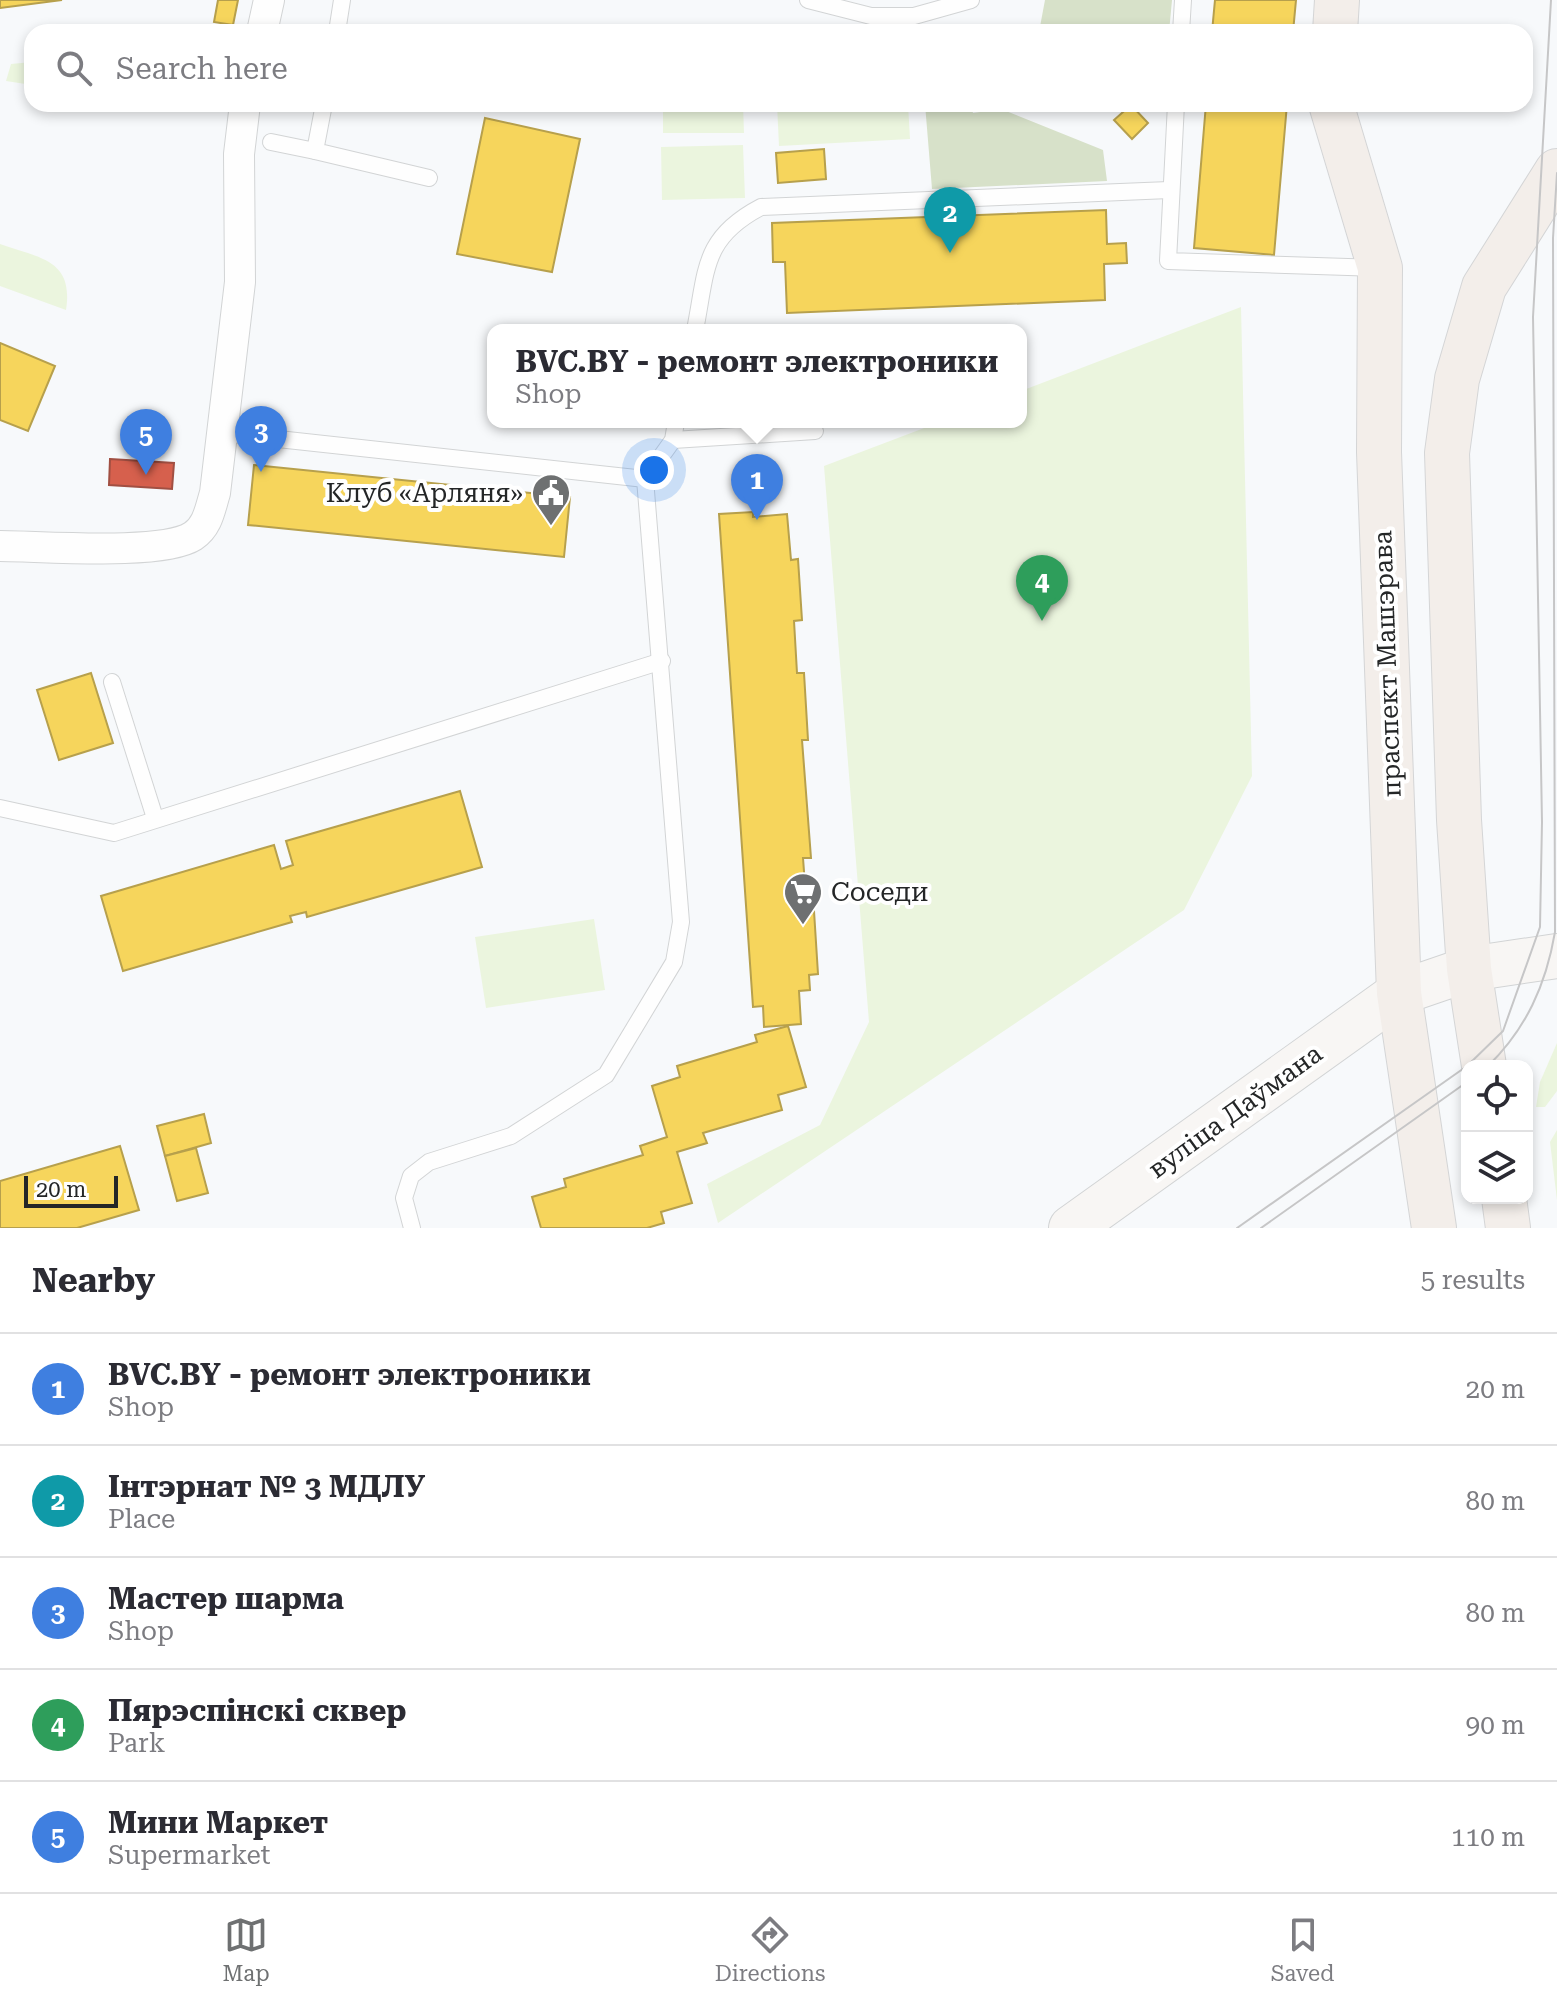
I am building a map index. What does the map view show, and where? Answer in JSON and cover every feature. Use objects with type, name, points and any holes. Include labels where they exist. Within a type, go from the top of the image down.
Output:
[{"type":"main road","points":[[1336,24],[1337,0]]},
{"type":"main road","name":"праспект Машэрава","points":[[1333,112],[1380,268],[1379,452],[1399,993],[1434,1228]]},
{"type":"main road","points":[[1483,1060],[1469,969],[1459,820],[1447,453],[1457,379],[1484,287],[1557,171]]},
{"type":"main road","name":"вуліца Даўмана","points":[[1071,1228],[1399,993],[1469,969],[1557,956]]},
{"type":"main road","points":[[1505,1204],[1508,1228]]},
{"type":"street","points":[[264,24],[269,0]]},
{"type":"street","points":[[0,546],[145,547],[192,537],[207,522],[215,493],[240,282],[239,154],[244,112]]},
{"type":"lane","points":[[338,24],[342,0]]},
{"type":"lane","points":[[808,0],[871,16],[914,16],[971,0]]},
{"type":"lane","points":[[1182,24],[1183,0]]},
{"type":"lane","points":[[315,151],[322,112]]},
{"type":"lane","points":[[1175,112],[1169,190],[1168,261],[1380,268]]},
{"type":"lane","points":[[271,142],[429,178]]},
{"type":"lane","points":[[696,324],[712,247],[738,219],[761,207],[1169,190]]},
{"type":"lane","points":[[412,1228],[404,1198],[411,1176],[429,1162],[511,1136],[606,1075],[674,962],[681,922],[645,479],[673,440],[675,428]]},
{"type":"lane","points":[[673,440],[815,431]]},
{"type":"lane","points":[[223,433],[645,479]]},
{"type":"lane","points":[[0,808],[114,833],[662,661]]},
{"type":"lane","points":[[112,682],[155,818]]},
{"type":"green space","points":[[1045,0],[1172,0],[1170,24],[1040,24]]},
{"type":"green space","points":[[24,63],[24,84],[6,81],[11,64]]},
{"type":"green space","points":[[663,112],[743,112],[744,133],[663,133]]},
{"type":"green space","points":[[777,112],[908,112],[910,139],[779,146]]},
{"type":"green space","points":[[926,112],[1008,112],[1103,150],[1107,181],[932,189]]},
{"type":"green space","points":[[743,145],[745,198],[662,200],[661,147]]},
{"type":"green space","points":[[0,244],[40,258],[59,270],[65,280],[66,310],[0,286]]},
{"type":"green space","points":[[1241,307],[1252,776],[1184,910],[718,1223],[707,1184],[820,1125],[869,1022],[824,466],[924,428],[1027,428],[1027,389]]},
{"type":"green space","points":[[594,919],[605,990],[486,1008],[475,937]]},
{"type":"green space","points":[[1557,1043],[1557,1091],[1545,1107],[1536,1107],[1540,1082]]},
{"type":"green space","points":[[1557,1130],[1557,1200],[1550,1142]]},
{"type":"building: Homes","points":[[0,0],[62,0],[0,8]]},
{"type":"building: Homes","points":[[218,0],[238,0],[233,24],[214,22]]},
{"type":"building: Homes","points":[[1215,0],[1296,0],[1294,24],[1213,24]]},
{"type":"building: Homes","points":[[1123,112],[1138,112],[1148,123],[1132,139],[1114,120]]},
{"type":"building: Homes","points":[[1205,112],[1286,112],[1274,255],[1194,248]]},
{"type":"building: Homes","points":[[485,118],[580,139],[552,272],[457,254]]},
{"type":"building: Homes","points":[[824,149],[826,179],[778,183],[776,153]]},
{"type":"building: Homes","points":[[1106,210],[1107,244],[1126,243],[1127,263],[1104,264],[1105,300],[787,313],[785,262],[773,262],[772,223]]},
{"type":"building: Homes","points":[[0,343],[55,366],[28,431],[0,420]]},
{"type":"building: Homes","points":[[254,465],[570,497],[564,557],[248,525]]},
{"type":"building: Homes","points":[[753,512],[753,517],[787,514],[791,560],[798,559],[802,620],[794,621],[797,673],[804,673],[808,740],[802,740],[811,858],[803,858],[807,912],[814,911],[818,974],[809,975],[810,990],[799,991],[801,1024],[764,1027],[763,1006],[753,1007],[719,514]]},
{"type":"building: Homes","points":[[91,673],[113,743],[59,760],[37,690]]},
{"type":"building: Homes","points":[[460,791],[482,867],[307,917],[306,912],[290,916],[292,922],[123,971],[101,896],[274,845],[281,869],[293,865],[286,841]]},
{"type":"building: Homes","points":[[788,1026],[806,1087],[778,1095],[782,1110],[703,1133],[707,1143],[677,1152],[692,1203],[661,1212],[664,1223],[647,1228],[541,1228],[532,1197],[566,1187],[564,1179],[643,1155],[640,1146],[667,1137],[652,1086],[680,1077],[677,1066],[757,1042],[755,1035]]},
{"type":"building: Homes","points":[[204,1114],[211,1143],[165,1156],[157,1126]]},
{"type":"building: Homes","points":[[120,1146],[139,1210],[77,1228],[0,1228],[0,1181]]},
{"type":"building: Homes","points":[[196,1148],[208,1193],[177,1201],[165,1156]]},
{"type":"building: Shops","points":[[110,459],[174,463],[172,489],[109,485]]},
{"type":"tram line","points":[[1473,1060],[1503,1031],[1540,927],[1542,822],[1533,317],[1551,0]]},
{"type":"tram line","points":[[1494,1060],[1513,1037],[1532,1005],[1546,970],[1555,932],[1553,238],[1557,173]]},
{"type":"tram line","points":[[1237,1228],[1461,1070]]},
{"type":"tram line","points":[[1261,1228],[1461,1086]]},
{"type":"place","name":"Інтэрнат № 3 МДЛУ","points":[[950,253]]},
{"type":"place","name":"Мастер шарма","points":[[261,472]]},
{"type":"place","name":"Мини Маркет","points":[[146,475]]},
{"type":"place","name":"BVC.BY - ремонт электроники","points":[[757,520]]},
{"type":"place","name":"Клуб «Арляня»","points":[[551,527]]},
{"type":"place","name":"Пярэспінскі сквер","points":[[1042,621]]},
{"type":"place","name":"Соседи","points":[[803,926]]}]
